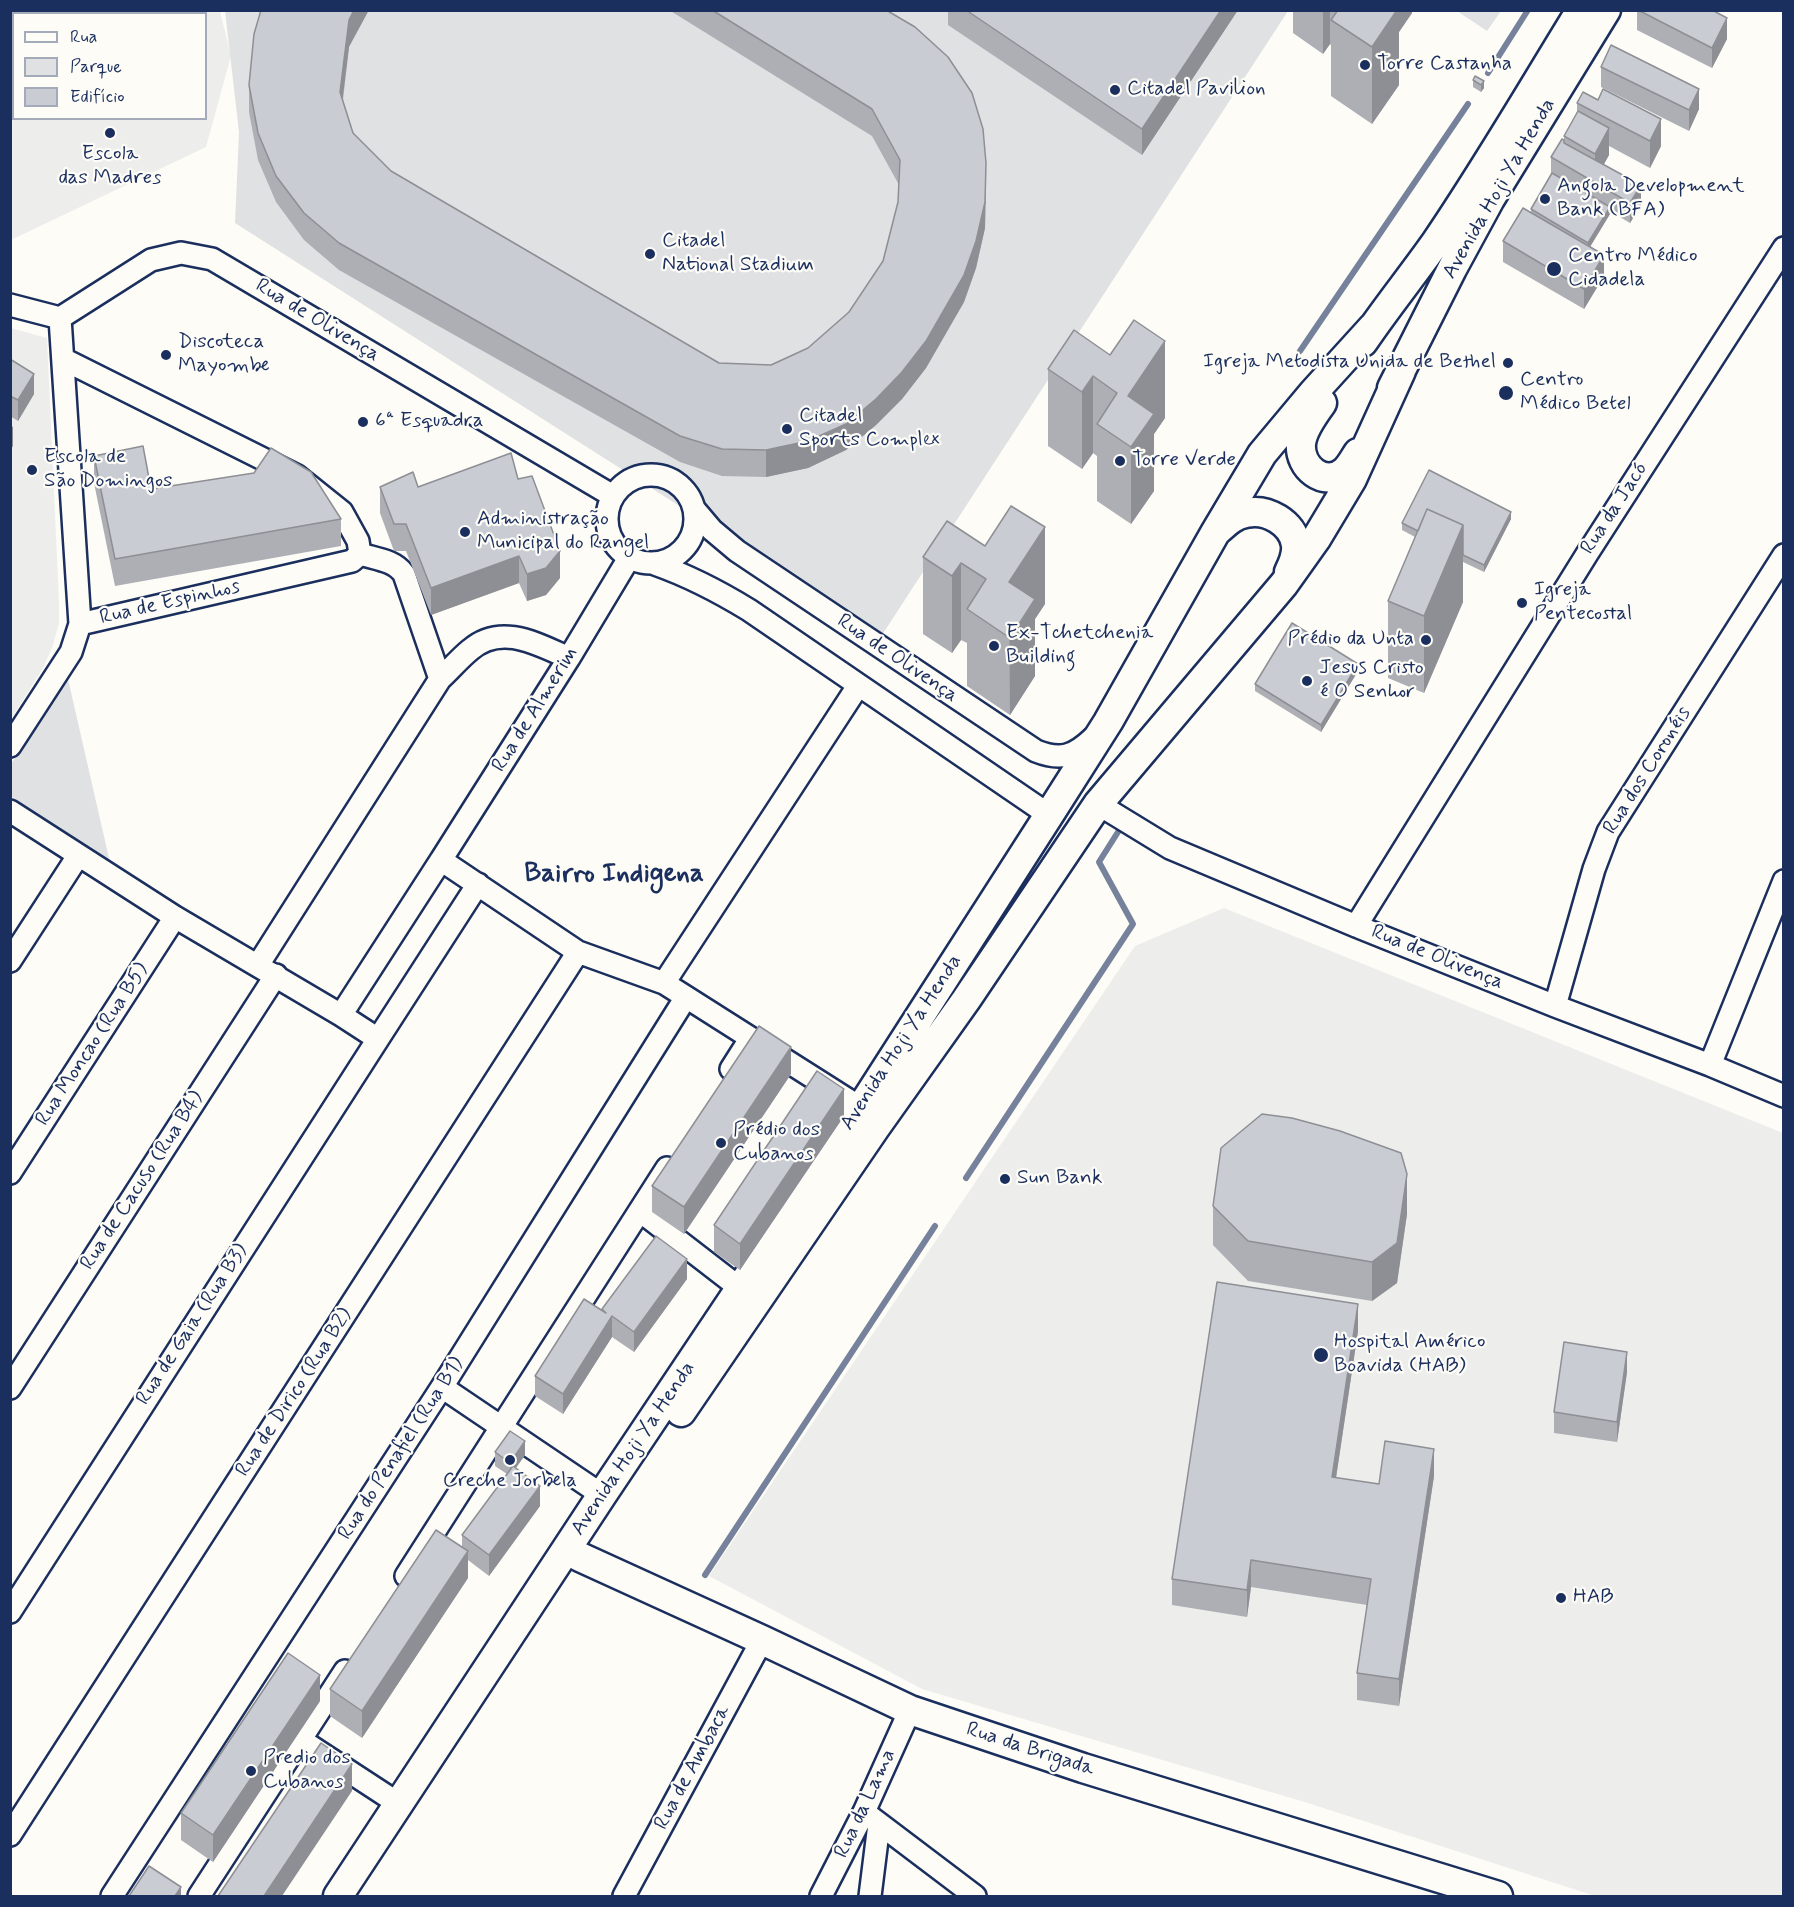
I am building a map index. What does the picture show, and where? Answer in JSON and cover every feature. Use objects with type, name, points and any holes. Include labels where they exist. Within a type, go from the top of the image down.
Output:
[{"type":"main road","name":"Avenida Hoji Ya Henda","points":[[338,1896],[861,1108],[1049,815],[1108,722],[1262,454],[1373,327],[1435,244],[1513,123],[1581,10]]},
{"type":"main road","name":"Avenida Hoji Ya Henda","points":[[1401,371],[1490,198],[1606,10]]},
{"type":"main road","points":[[1373,327],[1307,426],[1301,442],[1301,455],[1312,472],[1325,478],[1334,477],[1344,472],[1353,462],[1401,371]]},
{"type":"main road","points":[[1284,584],[1332,515],[1352,478],[1401,371]]},
{"type":"main road","points":[[1215,533],[1230,519],[1247,512],[1269,514],[1283,523],[1292,532],[1296,546],[1295,560],[1284,584]]},
{"type":"main road","name":"Avenida Hoji Ya Henda","points":[[354,1896],[580,1557],[755,1307],[1098,804],[1284,584]]},
{"type":"main road","name":"Rua da Brigada","points":[[580,1557],[910,1710],[1083,1768],[1498,1896]]},
{"type":"street","name":"Rua da Jacó","points":[[1356,926],[1587,554],[1784,248]]},
{"type":"street","name":"Rua de Olivença","points":[[60,318],[151,260],[182,253],[212,259],[613,496]]},
{"type":"street","points":[[10,305],[60,318],[80,624]]},
{"type":"street","points":[[63,359],[297,476],[342,512],[358,541],[360,554],[399,566],[404,574],[440,679]]},
{"type":"street","points":[[655,564],[678,555],[686,547],[694,532],[695,510],[692,500],[683,487],[671,479],[652,474],[641,475],[629,480],[613,496],[608,508],[607,524],[611,539],[619,550],[629,558],[686,574],[717,590],[1049,815]]},
{"type":"street","name":"Rua de Olivença","points":[[695,510],[712,530],[737,551],[1036,751],[1060,757],[1074,753],[1108,722]]},
{"type":"street","name":"Rua de Espinhos","points":[[10,746],[71,652],[80,624],[352,561],[360,554]]},
{"type":"street","name":"Rua dos Coronéis","points":[[1555,1006],[1594,869],[1608,832],[1784,555]]},
{"type":"street","name":"Rua de Almerim","points":[[341,1015],[569,658],[629,558]]},
{"type":"street","name":"Rua de Cacuso (Rua B4)","points":[[10,1388],[267,970],[440,679],[471,648],[487,639],[502,636],[520,638],[569,658]]},
{"type":"street","points":[[664,983],[858,686]]},
{"type":"street","name":"Rua de Olivença","points":[[1098,804],[1170,848],[1356,926],[1784,1096]]},
{"type":"street","points":[[10,811],[78,856],[378,1039]]},
{"type":"street","points":[[10,961],[78,856]]},
{"type":"street","points":[[441,860],[578,952],[664,983],[861,1108]]},
{"type":"street","points":[[1710,1065],[1784,881]]},
{"type":"street","name":"Rua de Gaia (Rua B3)","points":[[10,1612],[478,884]]},
{"type":"street","name":"Rua Moncao (Rua B5)","points":[[10,1173],[175,916]]},
{"type":"street","name":"Rua de Dirico (Rua B2)","points":[[10,1835],[578,952]]},
{"type":"street","name":"Rua do Penafiel (Rua B1)","points":[[112,1896],[442,1387],[687,997]]},
{"type":"street","points":[[719,1087],[750,1039]]},
{"type":"street","points":[[398,1588],[677,1154]]},
{"type":"street","points":[[640,1211],[741,1289]]},
{"type":"street","points":[[442,1387],[602,1495]]},
{"type":"street","name":"Rua de Ambaca","points":[[624,1896],[762,1640]]},
{"type":"street","points":[[199,1896],[353,1659]]},
{"type":"street","name":"Rua da Lama","points":[[821,1896],[871,1818],[910,1710]]},
{"type":"street","points":[[301,1740],[399,1804]]},
{"type":"street","points":[[870,1896],[871,1818]]},
{"type":"street","points":[[871,1818],[975,1896]]},
{"type":"shaded area","name":"Escola das Madres","points":[[11,10],[220,11],[231,56],[206,147],[11,240]]},
{"type":"shaded area","name":"Escola de São Domingos","points":[[11,328],[47,338],[59,624],[42,670],[11,719]]},
{"type":"shaded area","name":"Hospital Américo Boavida (HAB)","points":[[1224,908],[1783,1133],[1783,1896],[1595,1896],[1308,1803],[922,1689],[709,1576],[1135,946]]},
{"type":"green space","name":"Citadel Sports Complex","points":[[225,11],[1288,11],[882,635],[235,223],[239,132]]},
{"type":"green space","points":[[1457,11],[1501,11],[1487,31]]},
{"type":"green space","points":[[68,679],[111,867],[11,796],[11,764]]},
{"type":"building","points":[[261,10],[354,10],[349,20],[340,92],[353,133],[391,171],[719,363],[771,365],[808,348],[849,312],[883,261],[898,202],[900,160],[872,109],[712,10],[886,10],[915,27],[948,57],[972,93],[983,129],[986,163],[985,202],[976,241],[964,275],[926,341],[902,372],[876,399],[846,424],[808,441],[766,450],[722,449],[680,436],[339,243],[304,213],[276,176],[258,133],[249,85],[254,34]]},
{"type":"building","name":"Citadel Pavilion","points":[[966,10],[1221,10],[1142,129]]},
{"type":"building","points":[[1338,10],[1397,10],[1372,47],[1331,20]]},
{"type":"building","points":[[1638,10],[1712,10],[1727,18],[1712,48]]},
{"type":"building","points":[[1611,45],[1699,89],[1689,110],[1601,67]]},
{"type":"building","points":[[1475,76],[1484,81],[1481,85],[1473,80]]},
{"type":"building","points":[[1603,89],[1661,119],[1650,141],[1577,103],[1583,92],[1598,100]]},
{"type":"building","points":[[1578,111],[1609,128],[1595,154],[1564,136]]},
{"type":"building","points":[[1562,139],[1564,143],[1641,185],[1630,203],[1551,157]]},
{"type":"building","points":[[1552,173],[1610,207],[1588,243],[1531,209]]},
{"type":"building","points":[[1523,208],[1604,255],[1584,289],[1503,241]]},
{"type":"building","points":[[1134,320],[1165,341],[1128,396],[1154,414],[1131,447],[1097,424],[1117,393],[1093,376],[1082,392],[1048,369],[1074,330],[1110,355]]},
{"type":"building","points":[[10,359],[34,374],[18,400],[10,396]]},
{"type":"building","points":[[143,446],[151,489],[254,473],[271,448],[311,472],[341,519],[115,559],[94,456]]},
{"type":"building","name":"Administração Municipal do Rangel","points":[[511,453],[518,479],[532,476],[560,551],[546,568],[527,574],[519,556],[431,588],[406,524],[394,524],[380,487],[413,472],[418,487]]},
{"type":"building","points":[[1429,470],[1511,512],[1484,565],[1463,555],[1463,525],[1427,509],[1418,531],[1402,523]]},
{"type":"building","points":[[1011,506],[1045,527],[1009,582],[1035,599],[1010,638],[967,609],[986,579],[961,563],[952,576],[923,557],[947,521],[985,546]]},
{"type":"building","points":[[1427,509],[1463,525],[1424,616],[1388,601]]},
{"type":"building","name":"Jesus Cristo é O Senhor","points":[[1292,623],[1358,664],[1321,725],[1255,684]]},
{"type":"building","points":[[759,1026],[791,1047],[684,1207],[652,1186]]},
{"type":"building","points":[[817,1071],[844,1089],[740,1244],[714,1225]]},
{"type":"building","points":[[1262,1114],[1292,1118],[1340,1131],[1401,1153],[1407,1174],[1397,1243],[1372,1262],[1248,1241],[1213,1206],[1221,1148]]},
{"type":"building","points":[[656,1236],[687,1259],[634,1332],[612,1316],[563,1394],[535,1376],[584,1299],[606,1313],[602,1309]]},
{"type":"building","points":[[1217,1282],[1358,1304],[1332,1477],[1379,1484],[1385,1441],[1434,1449],[1399,1679],[1357,1673],[1371,1579],[1251,1560],[1247,1590],[1172,1579]]},
{"type":"building","points":[[1564,1342],[1627,1352],[1617,1422],[1554,1412]]},
{"type":"building","points":[[510,1431],[525,1441],[510,1463],[495,1452]]},
{"type":"building","points":[[513,1466],[540,1486],[489,1555],[462,1535]]},
{"type":"building","points":[[436,1530],[468,1551],[362,1711],[330,1689]]},
{"type":"building","points":[[288,1653],[320,1675],[213,1835],[181,1813]]},
{"type":"building","points":[[321,1743],[352,1764],[264,1896],[218,1896]]},
{"type":"building","points":[[149,1866],[181,1887],[175,1896],[129,1896]]},
{"type":"waterway","points":[[1488,73],[1528,10]]},
{"type":"waterway","points":[[1300,351],[1468,104]]},
{"type":"waterway","points":[[966,1178],[1133,924],[1099,862],[1118,832]]},
{"type":"waterway","points":[[705,1575],[935,1226]]},
{"type":"place","name":"Torre Castanha","points":[[1365,65]]},
{"type":"place","name":"Citadel Pavilion","points":[[1115,90]]},
{"type":"place","name":"Escola das Madres","points":[[110,133]]},
{"type":"place","name":"Angola Development Bank (BFA)","points":[[1545,199]]},
{"type":"place","name":"Citadel National Stadium","points":[[650,254]]},
{"type":"place","name":"Centro Médico Cidadela","points":[[1554,269]]},
{"type":"place","name":"Discoteca Mayombe","points":[[166,355]]},
{"type":"place","name":"Igreja Metodista Unida de Bethel","points":[[1508,363]]},
{"type":"place","name":"Centro Médico Betel","points":[[1506,393]]},
{"type":"place","name":"6ª Esquadra","points":[[363,422]]},
{"type":"place","name":"Citadel Sports Complex","points":[[787,429]]},
{"type":"place","name":"Torre Verde","points":[[1120,461]]},
{"type":"place","name":"Escola de São Domingos","points":[[32,470]]},
{"type":"place","name":"Administração Municipal do Rangel","points":[[465,532]]},
{"type":"place","name":"Igreja Pentecostal","points":[[1522,603]]},
{"type":"place","name":"Prédio da Unta","points":[[1426,640]]},
{"type":"place","name":"Ex-Tchetchenia Building","points":[[994,646]]},
{"type":"place","name":"Jesus Cristo é O Senhor","points":[[1307,681]]},
{"type":"place","name":"Prédio dos Cubanos","points":[[721,1143]]},
{"type":"place","name":"Sun Bank","points":[[1005,1179]]},
{"type":"place","name":"Hospital Américo Boavida (HAB)","points":[[1321,1355]]},
{"type":"place","name":"Creche Jorbela","points":[[510,1460]]},
{"type":"place","name":"HAB","points":[[1561,1598]]},
{"type":"place","name":"Predio dos Cubanos","points":[[251,1771]]},
{"type":"district","name":"Bairro Indigena","points":[[614,875]]}]
